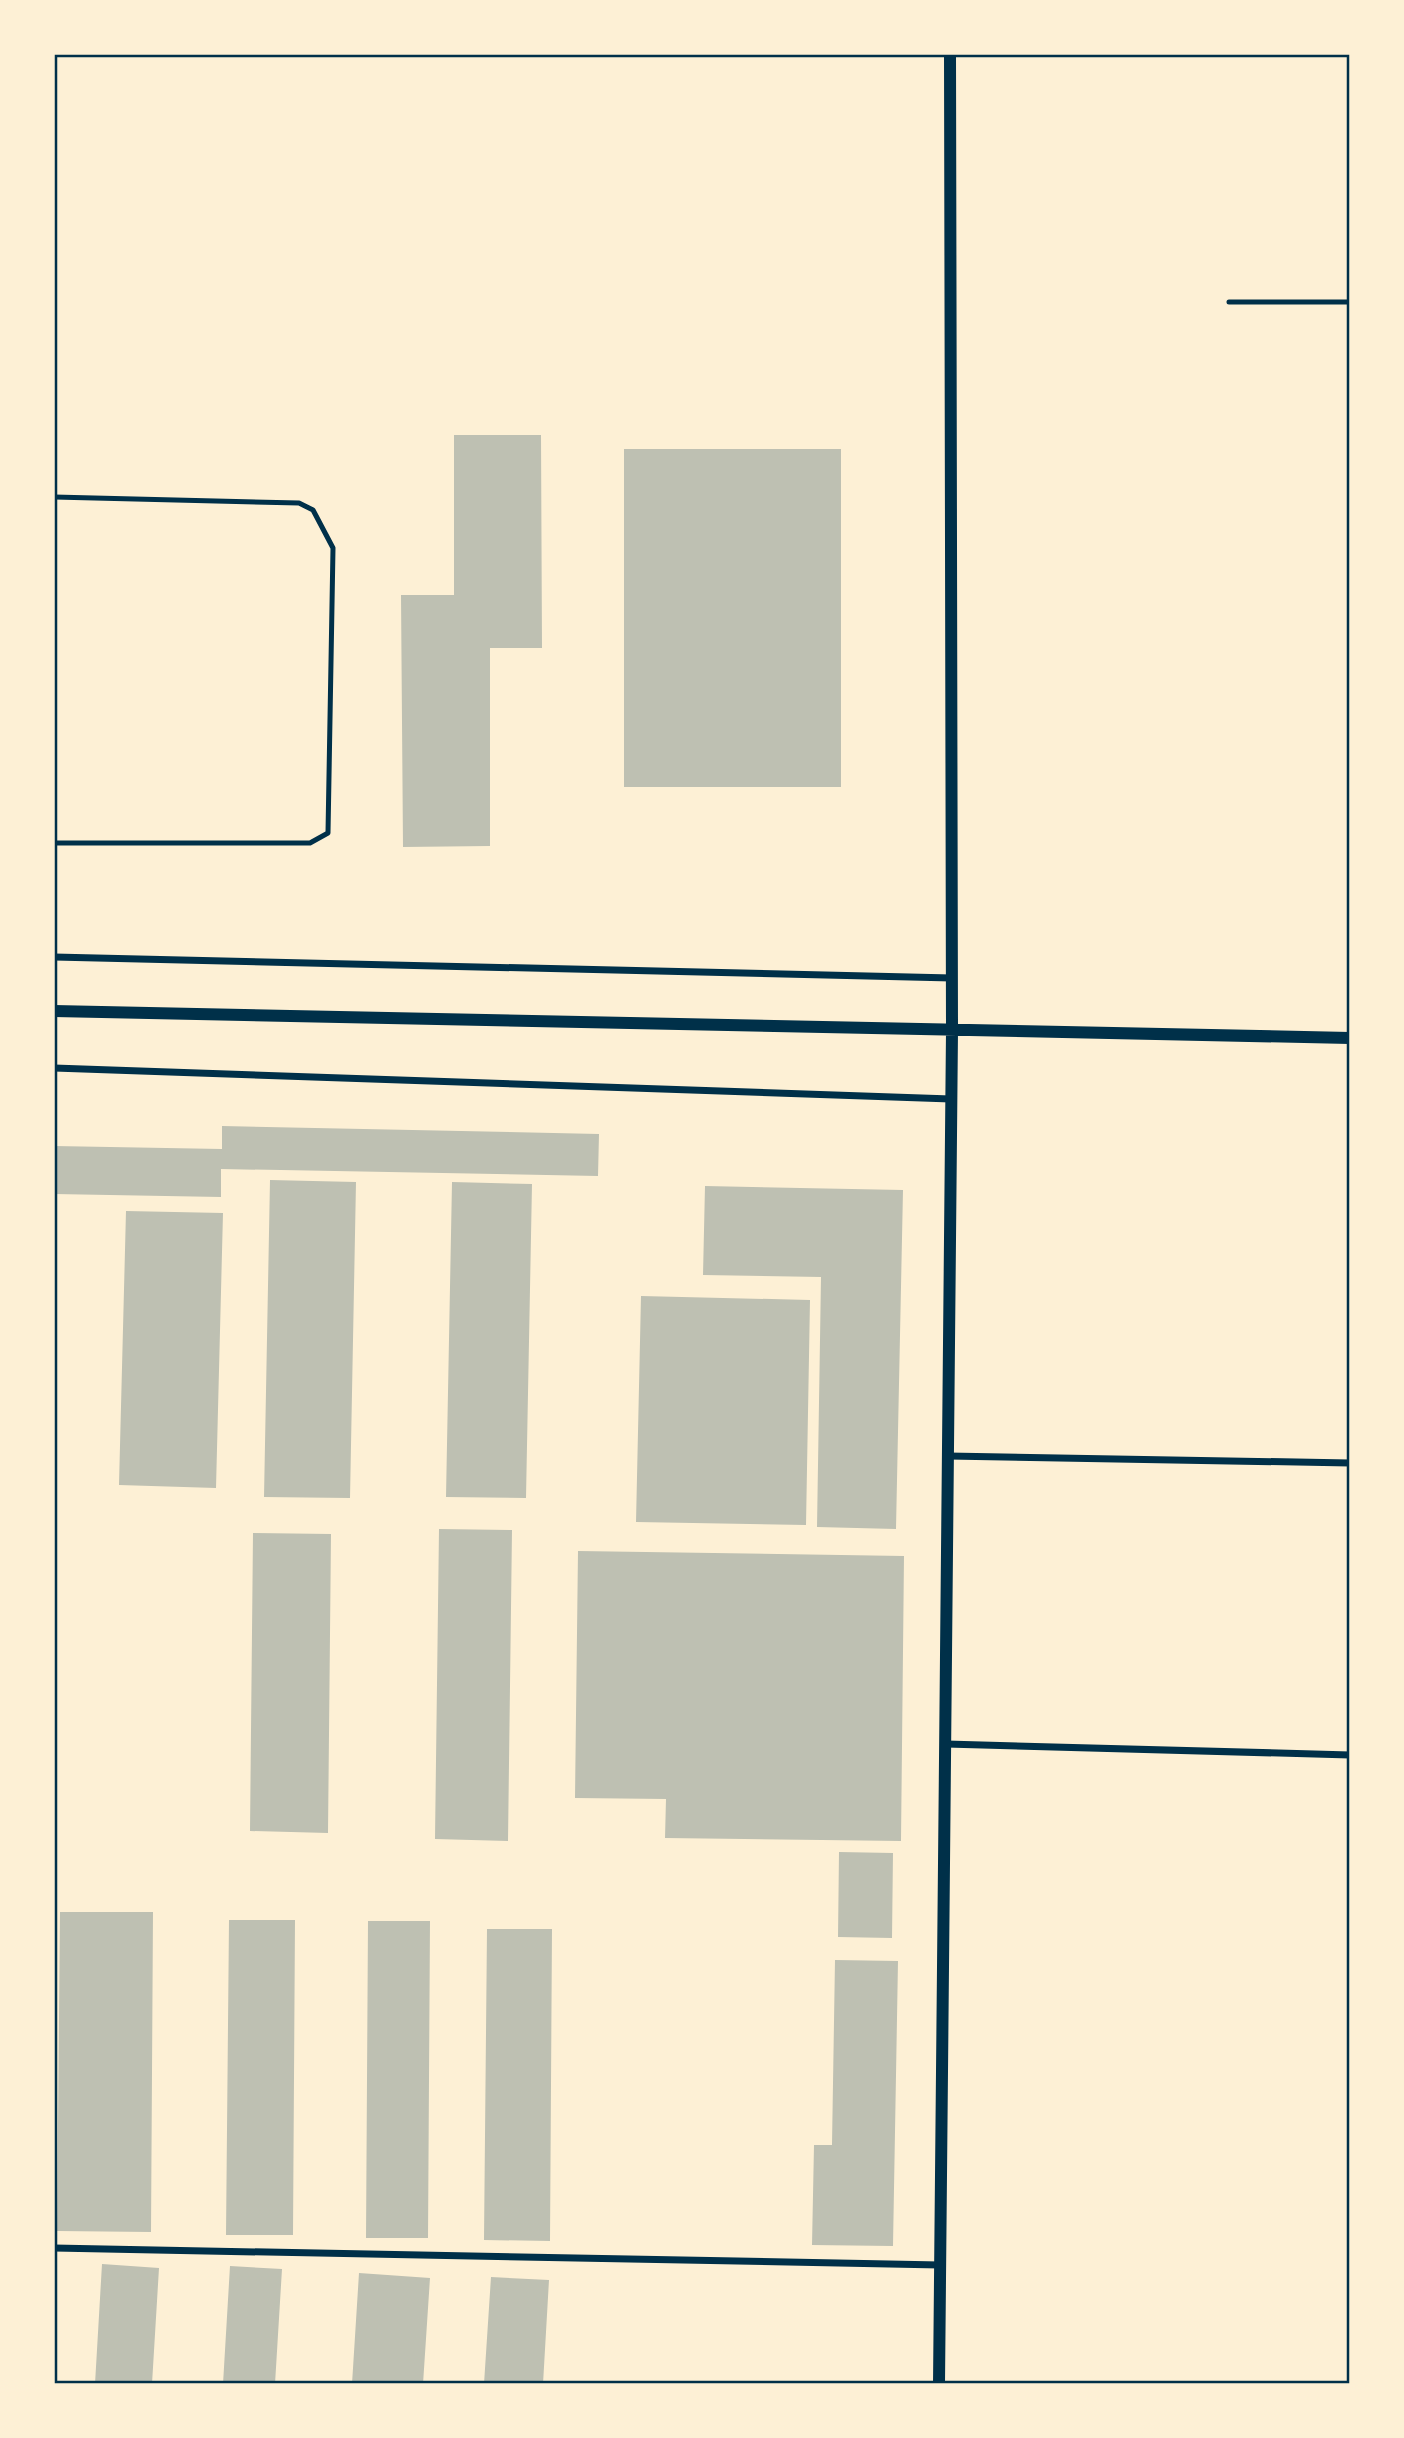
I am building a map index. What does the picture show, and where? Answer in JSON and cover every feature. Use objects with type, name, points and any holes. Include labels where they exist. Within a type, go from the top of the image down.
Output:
[{"type":"street","points":[[939,2384],[952,1031],[950,54]]},
{"type":"street","points":[[54,957],[952,978]]},
{"type":"street","points":[[54,1011],[1350,1038]]},
{"type":"street","points":[[54,1068],[951,1099]]},
{"type":"street","points":[[948,1456],[1350,1463]]},
{"type":"street","points":[[946,1744],[1350,1755]]},
{"type":"street","points":[[54,2248],[940,2265]]},
{"type":"lane","points":[[1228,302],[1350,302]]},
{"type":"lane","points":[[54,497],[299,503],[313,510],[333,548],[328,833],[310,843],[54,843]]},
{"type":"building","points":[[454,435],[541,435],[542,648],[490,648],[490,846],[403,847],[401,595],[454,595]]},
{"type":"building","points":[[624,449],[841,449],[841,787],[624,787]]},
{"type":"building","points":[[222,1126],[599,1134],[598,1176],[221,1169],[221,1197],[54,1194],[54,1146],[222,1149]]},
{"type":"building","points":[[270,1180],[356,1182],[350,1498],[264,1497]]},
{"type":"building","points":[[452,1182],[532,1184],[526,1498],[446,1497]]},
{"type":"building","points":[[705,1186],[903,1190],[896,1529],[817,1527],[821,1277],[703,1275]]},
{"type":"building","points":[[126,1211],[223,1213],[216,1488],[119,1485]]},
{"type":"building","points":[[641,1296],[810,1300],[806,1525],[636,1522]]},
{"type":"building","points":[[439,1529],[512,1530],[508,1841],[435,1839]]},
{"type":"building","points":[[253,1533],[331,1534],[328,1833],[250,1831]]},
{"type":"building","points":[[578,1551],[904,1556],[901,1841],[665,1838],[666,1799],[575,1798]]},
{"type":"building","points":[[839,1852],[893,1853],[892,1938],[838,1937]]},
{"type":"building","points":[[60,1912],[153,1912],[151,2232],[57,2231]]},
{"type":"building","points":[[229,1920],[295,1920],[293,2235],[226,2235]]},
{"type":"building","points":[[368,1921],[430,1921],[428,2238],[366,2238]]},
{"type":"building","points":[[487,1929],[552,1929],[550,2241],[484,2240]]},
{"type":"building","points":[[835,1960],[898,1961],[893,2246],[812,2245],[814,2145],[832,2145]]},
{"type":"building","points":[[102,2264],[159,2268],[152,2384],[95,2384]]},
{"type":"building","points":[[230,2266],[282,2269],[275,2384],[223,2384]]},
{"type":"building","points":[[359,2273],[430,2278],[423,2384],[352,2384]]},
{"type":"building","points":[[491,2277],[549,2280],[543,2384],[484,2384]]}]
